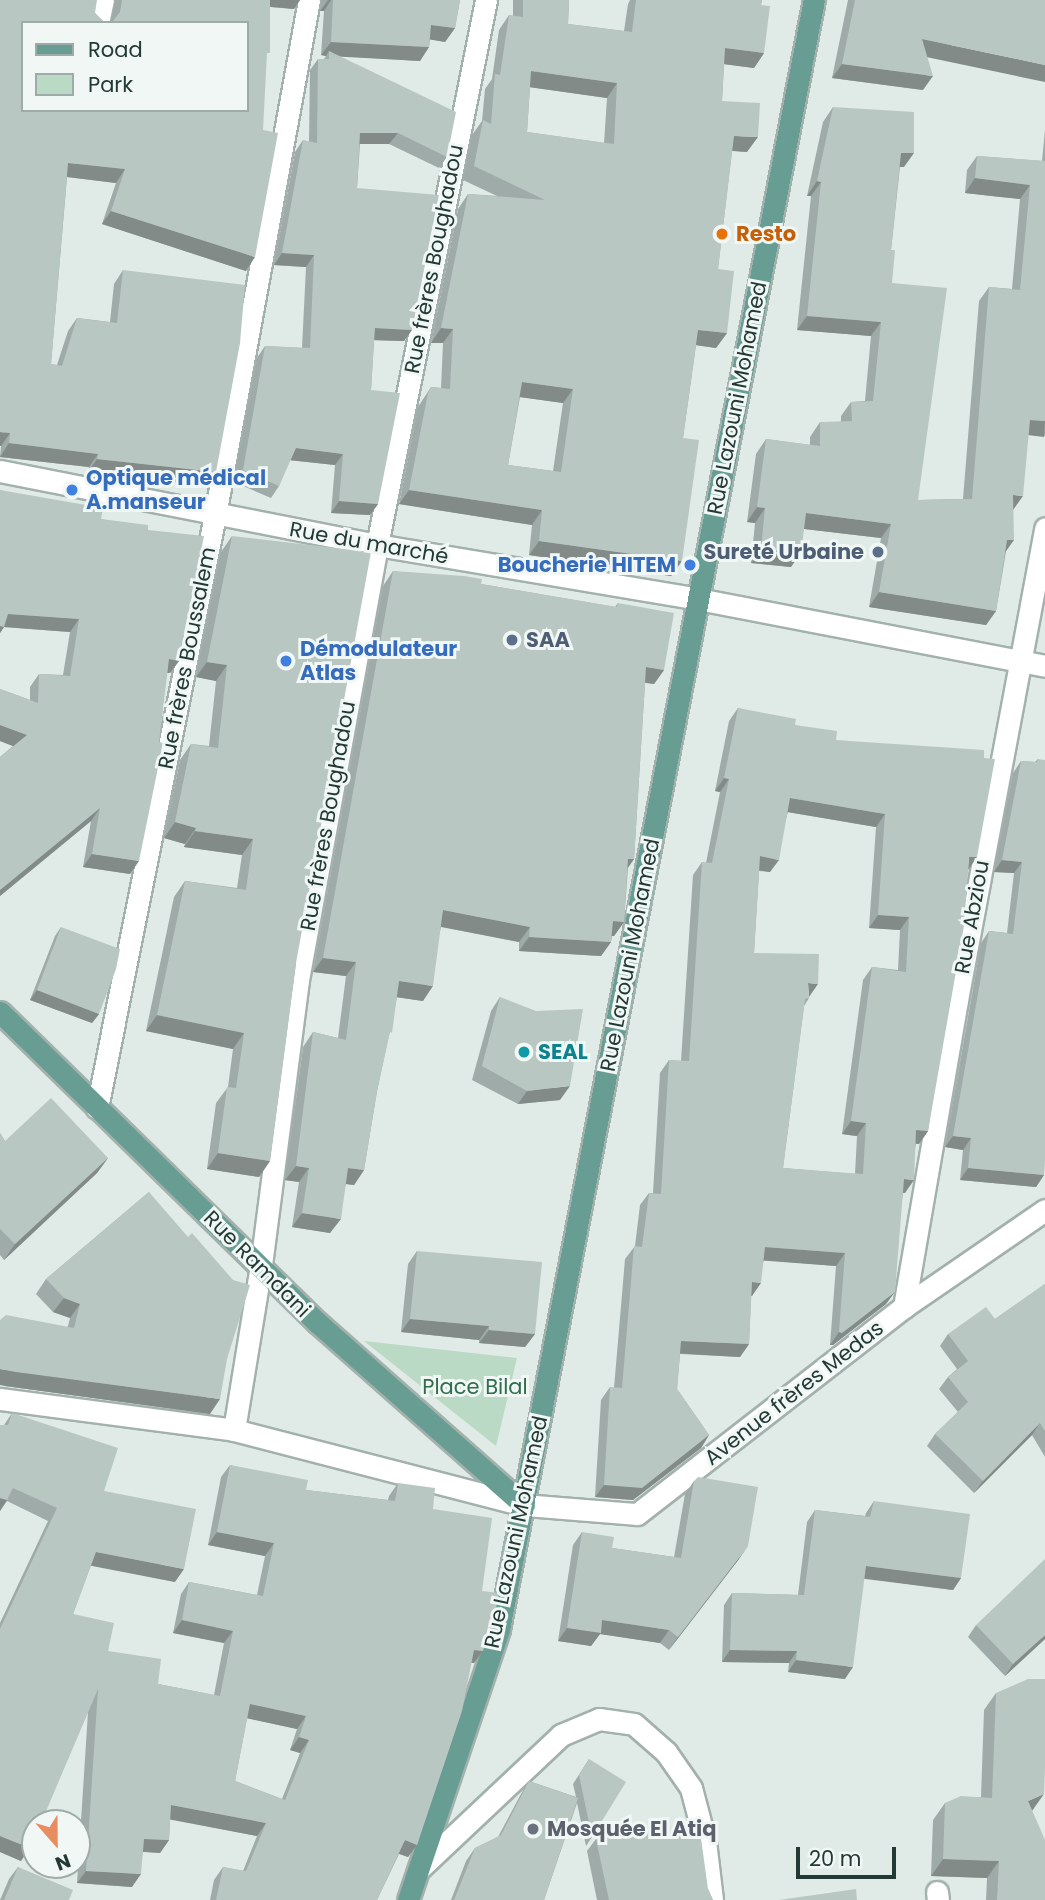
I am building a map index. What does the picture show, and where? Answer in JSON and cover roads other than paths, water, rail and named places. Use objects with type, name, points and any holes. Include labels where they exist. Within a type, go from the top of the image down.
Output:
[{"type":"main road","name":"Rue Lazouni Mohamed","points":[[408,1900],[499,1629],[814,0]]},
{"type":"main road","name":"Rue Ramdani","points":[[0,1012],[261,1265],[317,1323],[524,1505]]},
{"type":"street","points":[[98,21],[103,0]]},
{"type":"street","name":"Rue frères Boussalem","points":[[97,1108],[215,515],[309,0]]},
{"type":"street","name":"Rue frères Boughadou","points":[[234,1430],[261,1265],[298,979],[377,545],[486,0]]},
{"type":"street","name":"Rue du marché","points":[[0,471],[215,515],[698,599],[1045,666]]},
{"type":"street","name":"Rue Abziou","points":[[904,1307],[1045,528]]},
{"type":"street","name":"Avenue frères Medas","points":[[0,1399],[234,1430],[524,1505],[637,1514],[904,1307],[1045,1210]]},
{"type":"street","points":[[421,1867],[561,1735],[599,1719],[634,1724],[666,1752],[691,1788],[705,1841],[712,1900]]},
{"type":"place","name":"Resto","points":[[722,234]]},
{"type":"place","name":"Optique médical A.manseur","points":[[72,490]]},
{"type":"place","name":"Sureté Urbaine","points":[[878,552]]},
{"type":"place","name":"Boucherie HITEM","points":[[690,565]]},
{"type":"place","name":"SAA","points":[[512,640]]},
{"type":"place","name":"Démodulateur Atlas","points":[[286,661]]},
{"type":"place","name":"SEAL","points":[[524,1052]]},
{"type":"place","name":"Mosquée El Atiq","points":[[533,1829]]},
{"type":"park label","name":"Place Bilal","points":[[475,1387]]}]
